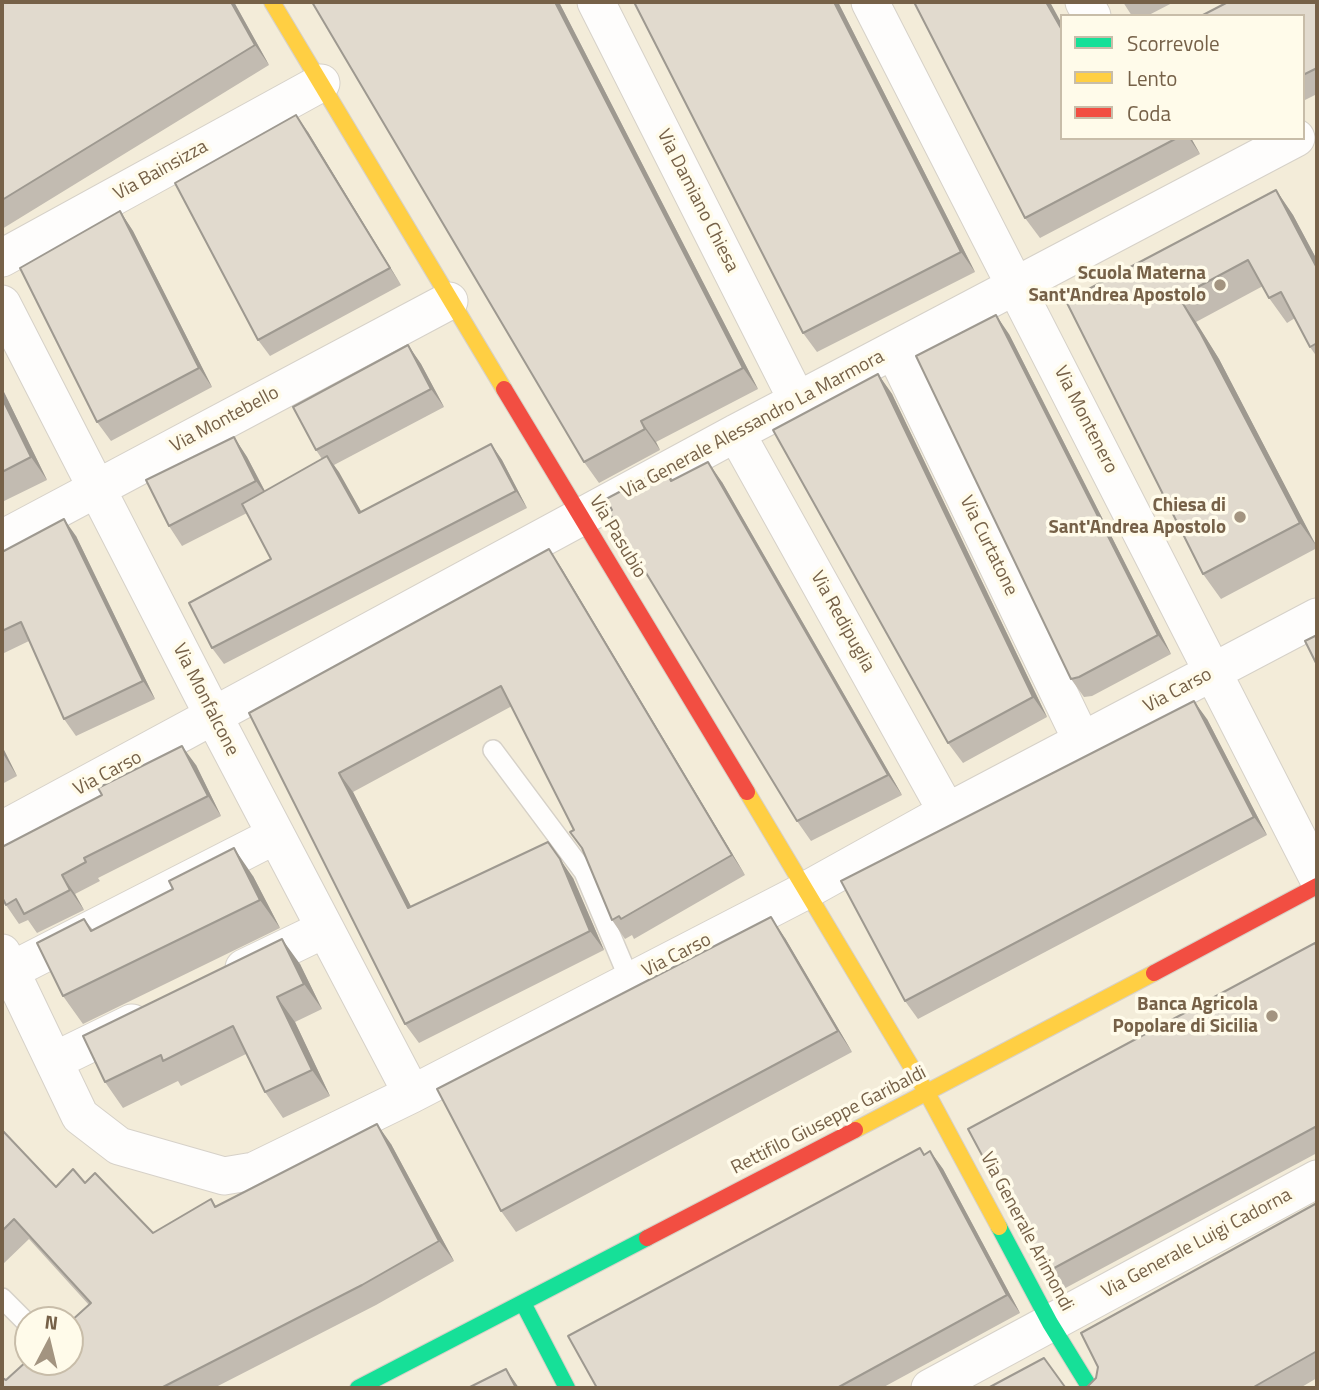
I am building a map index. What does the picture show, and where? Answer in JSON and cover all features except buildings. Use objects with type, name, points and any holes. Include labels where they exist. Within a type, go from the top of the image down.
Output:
[{"type":"street","name":"Via Pasubio","points":[[272,2],[449,301],[928,1093]]},
{"type":"street","name":"Via Damiano Chiesa","points":[[596,2],[797,400]]},
{"type":"street","name":"Via Montenero","points":[[870,2],[1317,876]]},
{"type":"street","name":"Via Bainsizza","points":[[2,258],[321,83]]},
{"type":"street","name":"Via Generale Alessandro La Marmora","points":[[214,717],[797,400],[1016,286],[1237,152],[1288,140]]},
{"type":"street","name":"Via Montebello","points":[[2,539],[449,301]]},
{"type":"street","name":"Via Monfalcone","points":[[2,304],[412,1094]]},
{"type":"street","name":"Via Curtatone","points":[[894,350],[1082,741]]},
{"type":"street","name":"Via Redipuglia","points":[[736,433],[947,812]]},
{"type":"street","name":"Via Carso","points":[[276,835],[6,962],[80,1116],[119,1146],[224,1176],[254,1171],[412,1094],[805,891],[947,812],[1317,617]]},
{"type":"street","name":"Via Carso","points":[[2,830],[214,717]]},
{"type":"street","name":"Rettifilo Giuseppe Garibaldi","points":[[358,1388],[928,1093],[1317,886]]},
{"type":"street","points":[[214,983],[325,929]]},
{"type":"street","points":[[54,1061],[165,1007]]},
{"type":"street","name":"Via Generale Arimondi","points":[[928,1093],[1051,1323],[1090,1388]]},
{"type":"street","name":"Via Generale Luigi Cadorna","points":[[930,1388],[1317,1179]]},
{"type":"street","points":[[523,1303],[567,1388]]},
{"type":"lane","points":[[493,750],[584,872],[630,981]]},
{"type":"shaded area","points":[[2,2],[1317,2],[1317,1388],[2,1388]]},
{"type":"traffic: fast","points":[[999,1227],[1050,1323],[1090,1388]]},
{"type":"traffic: fast","points":[[358,1388],[647,1238]]},
{"type":"traffic: fast","points":[[523,1303],[567,1388]]},
{"type":"traffic: slow","points":[[272,2],[504,389]]},
{"type":"traffic: slow","points":[[747,792],[927,1093],[999,1227]]},
{"type":"traffic: slow","points":[[855,1130],[1154,973]]},
{"type":"traffic: jam","points":[[504,389],[747,792]]},
{"type":"traffic: jam","points":[[1154,973],[1317,886]]},
{"type":"traffic: jam","points":[[647,1238],[855,1130]]},
{"type":"place","name":"Scuola Materna Sant'Andrea Apostolo","points":[[1220,285]]},
{"type":"place","name":"Chiesa di Sant'Andrea Apostolo","points":[[1240,517]]},
{"type":"place","name":"Banca Agricola Popolare di Sicilia","points":[[1272,1016]]}]
